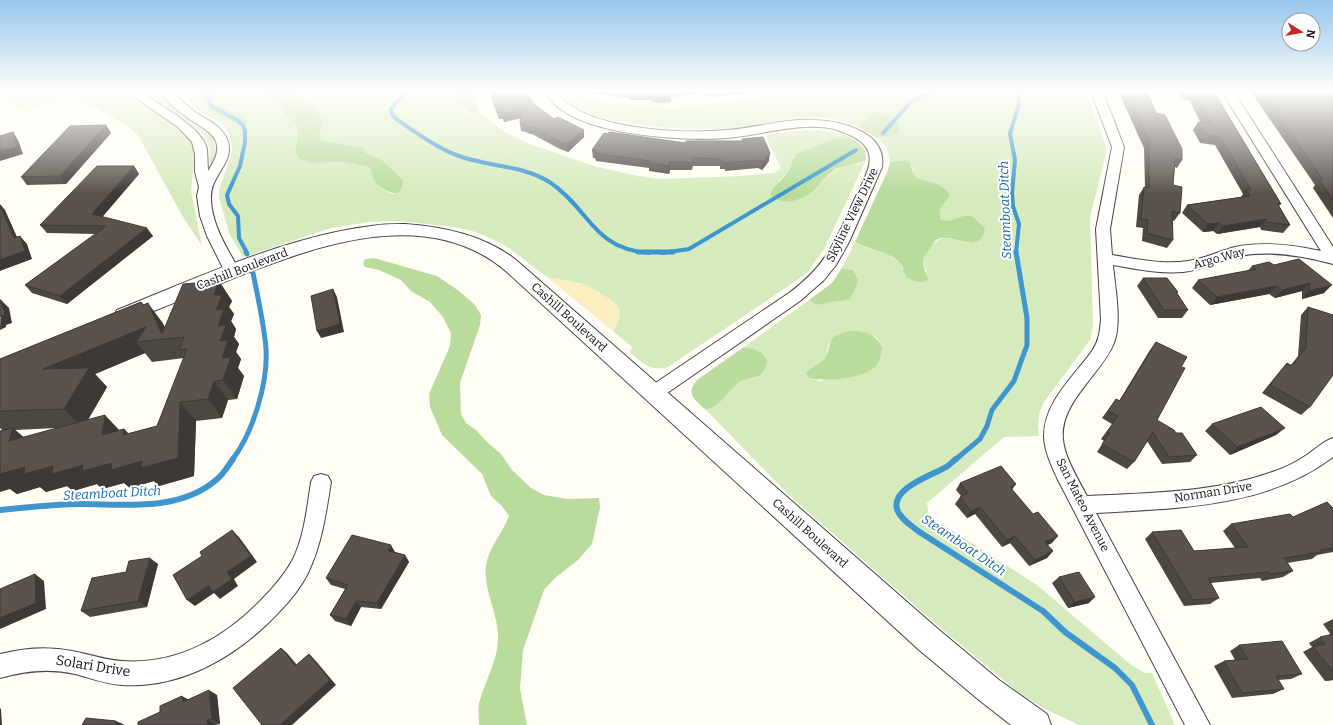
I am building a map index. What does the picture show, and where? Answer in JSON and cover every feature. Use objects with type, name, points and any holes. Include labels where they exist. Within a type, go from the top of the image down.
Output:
[{"type":"street","points":[[182,126],[198,140],[202,156],[201,178],[205,186]]},
{"type":"street","points":[[210,126],[220,137],[222,158],[216,171],[205,186],[204,196],[211,229],[216,242],[232,272]]},
{"type":"street","name":"Skyline View Drive","points":[[612,126],[668,133],[706,135],[787,126]]},
{"type":"street","name":"Skyline View Drive","points":[[654,393],[801,291],[826,268],[843,238],[872,177],[877,162],[875,150],[866,140],[850,130],[832,126]]},
{"type":"street","name":"San Mateo Avenue","points":[[1110,126],[1118,147],[1103,222],[1108,320],[1105,343],[1058,409],[1054,423],[1053,437],[1057,454],[1065,474],[1198,725]]},
{"type":"street","points":[[1249,126],[1333,259]]},
{"type":"street","name":"Cashill Boulevard","points":[[110,321],[232,272],[323,240],[367,231],[424,231],[459,238],[488,250],[508,264],[922,633],[989,690],[1036,725]]},
{"type":"street","name":"Argo Way","points":[[1105,258],[1144,265],[1180,267],[1194,266],[1237,252],[1264,249],[1308,253],[1333,259]]},
{"type":"street","name":"Norman Drive","points":[[1082,506],[1146,501],[1233,491],[1270,482],[1295,472],[1322,456],[1333,446]]},
{"type":"street","name":"Solari Drive","points":[[0,666],[19,660],[43,658],[65,660],[94,668],[121,673],[148,673],[170,670],[206,656],[234,638],[263,614],[284,590],[299,568],[310,542],[321,482]]},
{"type":"green space","points":[[127,126],[174,126],[191,142],[195,152],[191,191],[202,246],[183,217],[138,135]]},
{"type":"green space","points":[[193,126],[199,126],[210,134],[215,145],[214,164],[209,167],[210,149],[206,139],[200,131]]},
{"type":"green space","points":[[224,126],[295,126],[298,133],[295,152],[300,159],[310,163],[345,162],[369,167],[377,184],[389,193],[394,194],[403,180],[382,160],[366,153],[356,145],[340,145],[322,141],[319,137],[321,126],[496,126],[503,131],[527,143],[594,166],[638,176],[661,179],[774,173],[781,168],[765,135],[816,130],[847,136],[833,139],[793,157],[789,171],[778,182],[788,202],[815,189],[833,171],[843,166],[860,164],[866,160],[824,249],[807,273],[668,367],[656,368],[647,366],[630,352],[632,347],[613,331],[618,323],[583,284],[547,277],[503,244],[476,232],[454,227],[399,221],[369,222],[331,228],[243,257],[229,233],[219,197],[219,189],[230,160],[232,148],[230,136]]},
{"type":"green space","points":[[296,126],[321,126],[319,137],[322,141],[363,147],[366,153],[382,160],[403,180],[400,191],[397,193],[389,192],[377,184],[369,167],[345,162],[310,163],[300,159],[295,152],[298,133]]},
{"type":"green space","points":[[650,126],[745,126],[715,129]]},
{"type":"green space","points":[[880,126],[1099,126],[1107,150],[1090,217],[1093,325],[1090,340],[1044,402],[1039,414],[1039,436],[1004,437],[927,503],[929,516],[1037,585],[1131,665],[1145,673],[1152,673],[1175,725],[1079,725],[1045,709],[1018,692],[936,624],[789,495],[706,410],[723,400],[736,383],[743,379],[754,378],[765,357],[759,351],[744,347],[809,300],[813,303],[821,305],[849,300],[853,270],[842,268],[855,242],[867,248],[886,252],[901,264],[902,269],[927,273],[923,260],[924,255],[928,248],[935,242],[945,238],[969,243],[984,234],[985,228],[977,219],[941,220],[941,207],[950,194],[939,185],[916,178],[912,167],[905,160],[890,162],[887,148],[877,138],[887,137]],"holes":[[[859,331],[876,337],[882,347],[865,373],[820,381],[809,378],[810,369],[825,359],[829,344]]]},
{"type":"green space","points":[[899,126],[900,130],[897,135],[877,138],[859,127]]},
{"type":"green space","points":[[847,136],[861,145],[865,151],[866,160],[834,170],[816,188],[800,199],[794,201],[782,201],[771,196],[773,189],[788,172],[796,154],[833,139]]},
{"type":"green space","points":[[905,160],[910,162],[916,178],[939,185],[950,194],[941,207],[941,220],[968,216],[978,221],[985,228],[983,237],[978,241],[965,242],[944,238],[935,241],[923,259],[928,280],[922,282],[914,281],[906,277],[901,264],[890,255],[855,242],[888,170],[890,162]]},
{"type":"green space","points":[[374,258],[437,276],[459,291],[475,305],[481,315],[480,325],[460,383],[461,414],[466,423],[476,430],[501,454],[512,470],[531,488],[544,495],[567,499],[599,498],[600,507],[592,544],[578,560],[555,578],[544,590],[523,650],[520,689],[527,725],[479,725],[479,704],[496,655],[498,639],[498,630],[487,584],[487,559],[509,516],[502,506],[491,496],[482,474],[442,435],[430,407],[429,394],[450,346],[451,333],[443,317],[430,302],[411,291],[401,280],[379,270],[365,267],[363,263],[365,259]]},
{"type":"green space","points":[[842,268],[853,270],[858,280],[849,300],[818,305],[809,300],[832,283]]},
{"type":"green space","points":[[850,331],[865,332],[873,336],[879,342],[882,347],[877,365],[869,371],[852,377],[824,380],[809,378],[806,373],[825,359],[833,337]]},
{"type":"green space","points":[[744,347],[756,350],[766,358],[767,363],[763,371],[757,376],[738,383],[720,402],[712,408],[706,410],[695,400],[692,393],[693,385],[697,380]]},
{"type":"sand","points":[[547,277],[586,285],[614,303],[620,310],[620,316],[613,331]]},
{"type":"building","points":[[70,126],[105,126],[60,176],[21,177]]},
{"type":"building","points":[[527,126],[576,126],[584,130],[567,144],[531,126]]},
{"type":"building","points":[[1142,126],[1170,126],[1182,149],[1182,160],[1175,159],[1173,185],[1182,187],[1180,213],[1172,211],[1173,240],[1147,233],[1148,220],[1141,219],[1144,187],[1149,188],[1149,140]]},
{"type":"building","points":[[1200,126],[1234,126],[1281,204],[1277,203],[1290,225],[1267,222],[1266,219],[1223,226],[1219,223],[1208,224],[1187,205],[1250,196],[1246,189],[1251,190],[1220,137],[1205,135]]},
{"type":"building","points":[[1285,126],[1333,126],[1333,200],[1319,180],[1323,180]]},
{"type":"building","points":[[13,132],[17,147],[0,151],[0,136]]},
{"type":"building","points":[[609,132],[685,143],[686,141],[743,141],[742,139],[763,137],[770,153],[763,162],[759,160],[725,163],[721,162],[720,159],[693,158],[693,162],[670,162],[669,166],[649,163],[650,161],[595,153],[596,150],[592,150],[604,133],[607,134]]},
{"type":"building","points":[[97,166],[134,166],[92,214],[147,228],[60,296],[25,285],[106,226],[40,225]]},
{"type":"building","points":[[0,206],[14,238],[20,236],[25,251],[0,260]]},
{"type":"building","points":[[1299,259],[1332,285],[1309,291],[1310,283],[1282,290],[1276,286],[1217,297],[1198,280],[1256,269],[1252,266],[1269,262],[1274,265]]},
{"type":"building","points":[[1143,278],[1167,278],[1178,292],[1176,292],[1188,310],[1164,310]]},
{"type":"building","points":[[219,281],[214,295],[222,295],[216,310],[224,309],[218,326],[226,325],[220,341],[228,340],[222,358],[231,357],[223,380],[214,381],[208,399],[180,402],[178,458],[141,468],[142,461],[111,470],[112,463],[82,471],[83,465],[52,474],[53,466],[24,474],[25,467],[0,474],[0,431],[13,428],[9,441],[105,415],[102,435],[124,429],[123,435],[157,426],[187,349],[179,350],[184,337],[136,342],[146,327],[43,369],[89,368],[64,409],[0,411],[0,359],[141,302],[143,305],[148,303],[162,334],[183,284]]},
{"type":"building","points":[[333,289],[340,324],[317,331],[311,296]]},
{"type":"building","points":[[0,300],[5,315],[0,316]]},
{"type":"building","points":[[1308,307],[1333,315],[1333,375],[1310,407],[1270,385],[1287,363],[1292,366],[1306,348]]},
{"type":"building","points":[[1156,342],[1187,357],[1181,367],[1185,368],[1157,420],[1174,430],[1176,433],[1182,433],[1197,455],[1169,457],[1153,432],[1134,462],[1102,444],[1110,433],[1107,432],[1118,416],[1108,411],[1116,399],[1120,401]]},
{"type":"building","points":[[1261,407],[1285,428],[1237,447],[1212,424]]},
{"type":"building","points":[[1001,466],[1016,484],[1010,487],[1033,514],[1038,512],[1058,536],[1045,542],[1053,551],[1035,560],[1015,536],[1007,540],[980,507],[971,511],[960,497],[968,493],[960,483]]},
{"type":"building","points":[[1327,502],[1333,508],[1333,548],[1320,550],[1322,552],[1284,558],[1293,571],[1208,578],[1219,598],[1193,600],[1152,532],[1181,530],[1194,551],[1248,547],[1231,524],[1290,514],[1293,517]]},
{"type":"building","points":[[232,530],[251,556],[227,572],[232,579],[213,592],[208,585],[187,600],[173,575],[202,556],[200,552]]},
{"type":"building","points":[[352,535],[391,545],[388,551],[405,555],[377,603],[356,601],[346,619],[330,615],[348,585],[326,578]]},
{"type":"building","points":[[150,558],[138,601],[81,611],[92,578],[126,572],[129,561]]},
{"type":"building","points":[[1079,572],[1095,597],[1075,602],[1059,577]]},
{"type":"building","points":[[35,574],[36,603],[0,618],[0,589]]},
{"type":"building","points":[[1333,634],[1333,671],[1313,647],[1325,644],[1320,637]]},
{"type":"building","points":[[1282,641],[1302,674],[1276,676],[1284,689],[1242,693],[1224,661],[1248,659],[1239,645]]},
{"type":"building","points":[[281,648],[295,666],[309,654],[330,680],[280,725],[262,725],[233,688]]},
{"type":"building","points":[[209,690],[212,719],[207,720],[208,725],[138,725],[138,722],[160,712],[160,706],[182,696],[183,702]]},
{"type":"building","points":[[86,718],[116,721],[114,725],[82,725]]},
{"type":"waterway","name":"Steamboat Ditch","points":[[243,126],[245,142],[240,166],[227,195],[229,204],[238,216],[239,238],[247,253]]},
{"type":"waterway","name":"Steamboat Ditch","points":[[406,126],[442,149],[451,153],[470,160],[518,169],[541,177],[564,194],[604,236],[616,244],[630,250],[643,252]]},
{"type":"waterway","name":"Steamboat Ditch","points":[[883,133],[889,126]]},
{"type":"waterway","name":"Steamboat Ditch","points":[[1012,126],[1010,134],[1015,160],[1012,193],[1013,206],[1019,224],[1016,252]]},
{"type":"waterway","name":"Steamboat Ditch","points":[[669,252],[689,249],[856,150]]},
{"type":"waterway","name":"Steamboat Ditch","points":[[638,252],[643,252]]},
{"type":"waterway","name":"Steamboat Ditch","points":[[643,252],[669,252]]},
{"type":"waterway","name":"Steamboat Ditch","points":[[643,252],[649,253]]},
{"type":"waterway","name":"Steamboat Ditch","points":[[662,253],[669,252]]},
{"type":"waterway","name":"Steamboat Ditch","points":[[669,252],[673,252]]},
{"type":"waterway","name":"Steamboat Ditch","points":[[955,460],[980,439],[987,426],[992,410],[1014,381],[1027,345],[1027,318],[1016,252]]},
{"type":"waterway","name":"Steamboat Ditch","points":[[232,460],[240,449],[253,422],[262,392],[266,362],[266,349],[261,311],[253,273]]},
{"type":"waterway","name":"Steamboat Ditch","points":[[0,510],[79,504],[132,505],[168,502],[201,490],[219,478],[233,459]]},
{"type":"waterway","name":"Steamboat Ditch","points":[[956,459],[947,466],[914,483],[900,495],[897,501],[897,509],[901,516],[921,533],[1043,611],[1065,632],[1115,668],[1132,685],[1152,725]]}]
